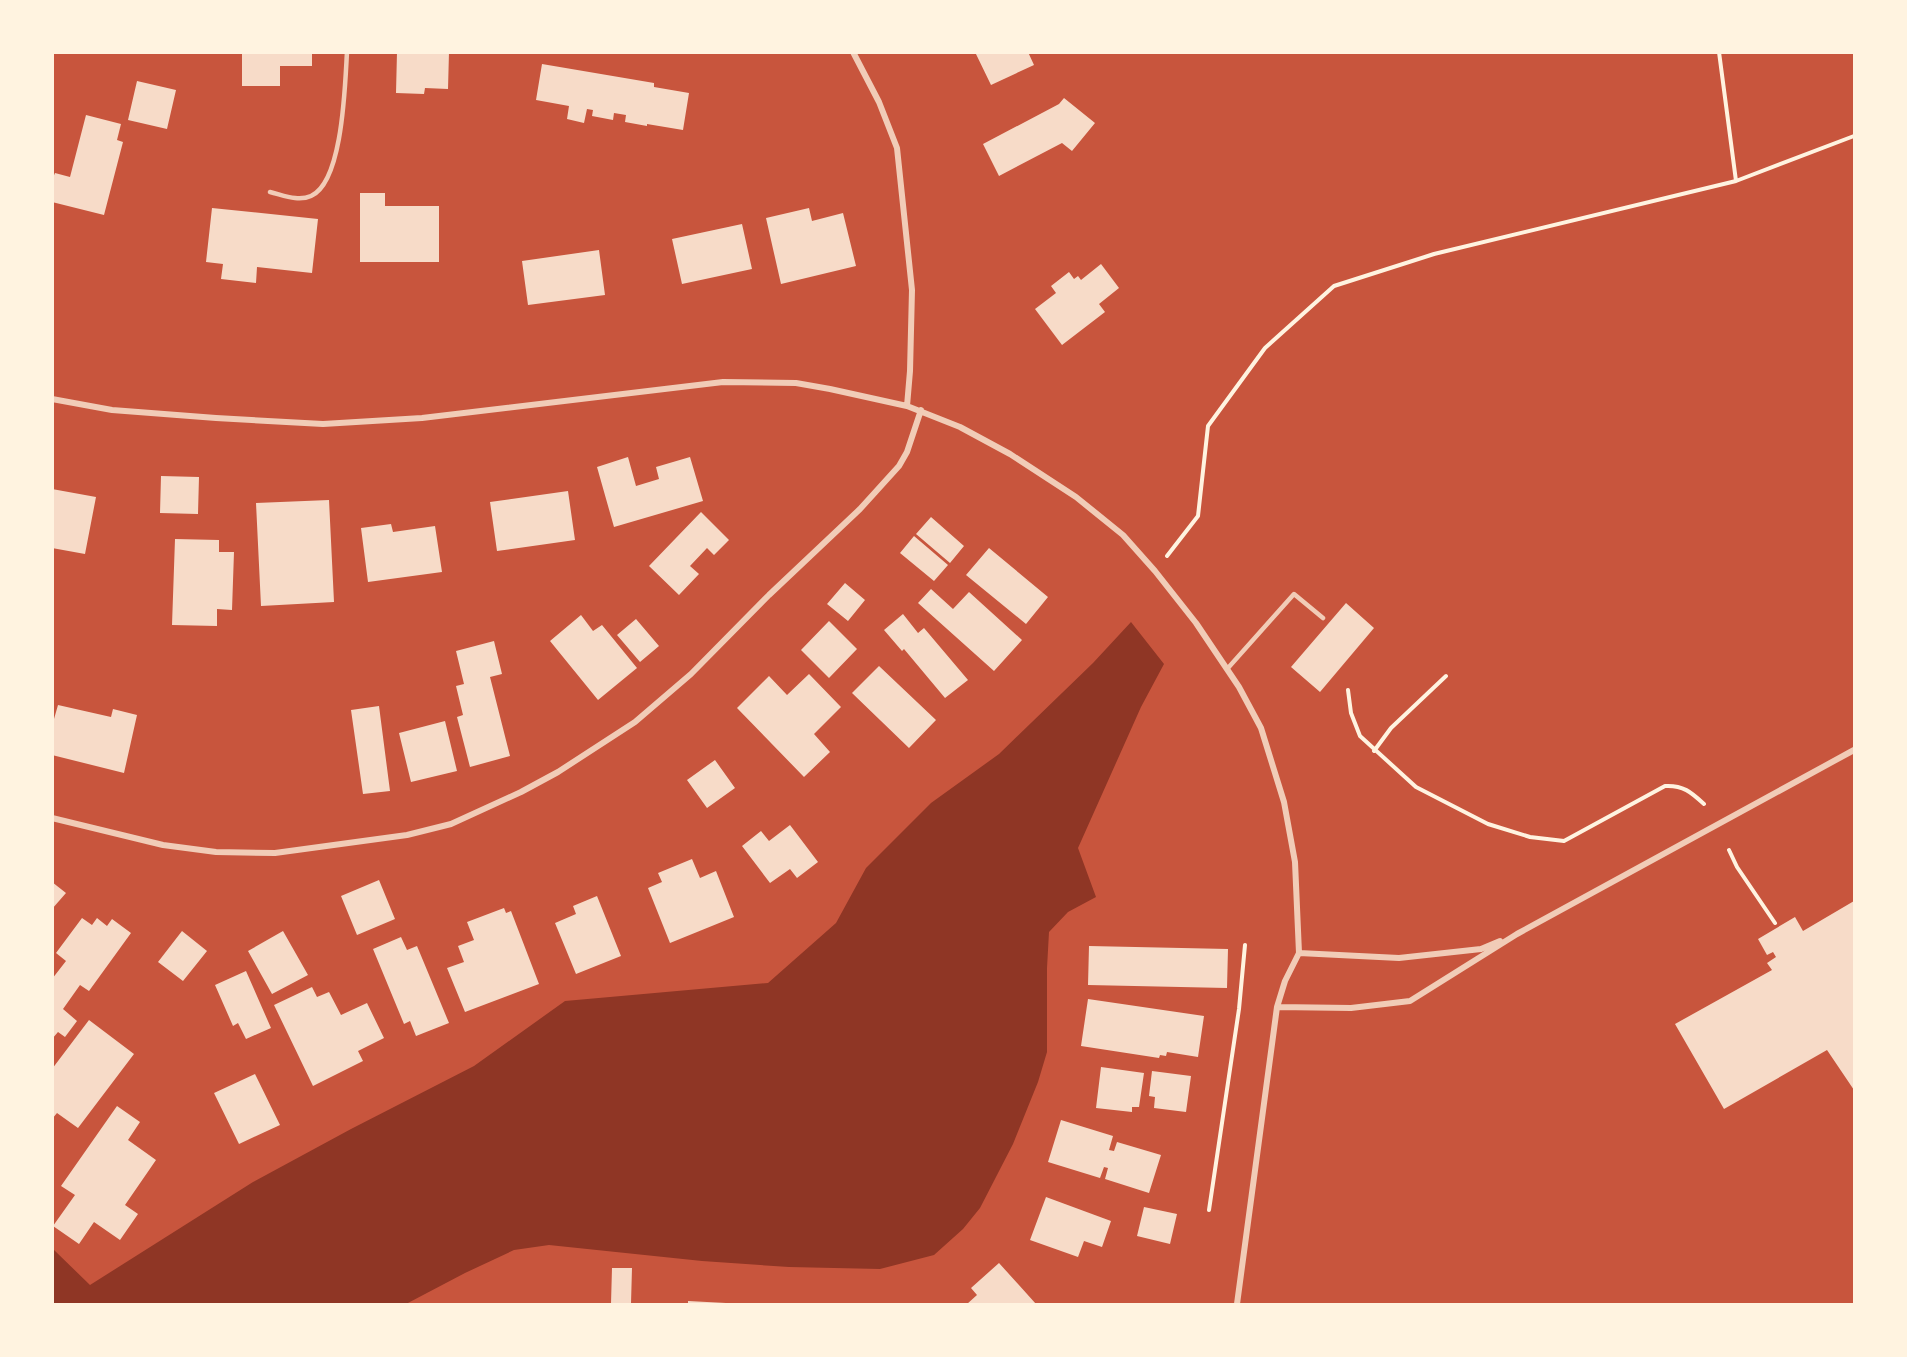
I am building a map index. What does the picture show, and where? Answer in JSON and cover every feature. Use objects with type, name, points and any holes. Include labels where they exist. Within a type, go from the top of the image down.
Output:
[{"type":"street","points":[[853,52],[879,102],[897,148],[912,290],[910,371],[906,406]]},
{"type":"street","points":[[52,399],[112,410],[323,424],[467,413],[723,382],[796,383],[830,388],[921,410],[1010,454],[1076,496],[1123,535],[1155,571],[1228,668],[1261,728],[1284,802],[1295,862],[1299,953],[1285,981],[1277,1007],[1237,1305]]},
{"type":"street","points":[[52,818],[163,845],[216,852],[275,853],[407,835],[451,824],[521,792],[558,772],[635,722],[691,674],[768,595],[860,509],[899,466],[907,452],[921,410]]},
{"type":"street","points":[[1277,1007],[1351,1008],[1410,1001],[1517,934],[1854,750]]},
{"type":"street","points":[[1299,953],[1399,958],[1481,949],[1517,934]]},
{"type":"lane","points":[[270,192],[298,199],[312,196],[325,182],[337,153],[344,108],[347,52]]},
{"type":"lane","points":[[1228,668],[1294,594],[1323,618]]},
{"type":"path","points":[[1719,52],[1736,181]]},
{"type":"path","points":[[1155,571],[1197,516],[1208,426],[1265,348],[1334,286],[1434,254],[1736,181],[1854,136]]},
{"type":"path","points":[[1374,751],[1391,728],[1446,676]]},
{"type":"path","points":[[1348,690],[1351,713],[1360,736],[1374,751],[1416,787],[1488,824],[1530,837],[1564,841],[1665,786],[1677,785],[1689,790],[1704,804]]},
{"type":"path","points":[[1729,850],[1737,867],[1775,923]]},
{"type":"path","points":[[1209,1209],[1239,1009],[1245,945]]},
{"type":"shaded area","points":[[1131,622],[1164,664],[1141,707],[1078,848],[1096,897],[1068,912],[1049,932],[1047,1052],[1038,1082],[1013,1144],[980,1208],[963,1229],[934,1255],[880,1269],[789,1267],[702,1261],[549,1245],[514,1250],[406,1304],[53,1304],[53,1249],[90,1285],[253,1182],[474,1066],[565,1001],[768,983],[836,923],[866,868],[931,803],[999,754],[1093,663]]},
{"type":"building","points":[[242,52],[312,52],[312,66],[280,66],[280,86],[242,86]]},
{"type":"building","points":[[397,52],[449,52],[448,89],[425,88],[424,94],[396,93]]},
{"type":"building","points":[[975,52],[1028,52],[1034,65],[991,85]]},
{"type":"building","points":[[542,64],[654,83],[654,87],[689,93],[683,130],[625,122],[626,115],[614,113],[613,120],[592,116],[593,110],[587,109],[584,123],[567,119],[569,106],[536,100]]},
{"type":"building","points":[[137,81],[176,90],[167,129],[128,120]]},
{"type":"building","points":[[1064,98],[1095,123],[1072,151],[1062,143],[999,176],[983,144],[1059,104]]},
{"type":"building","points":[[86,115],[121,124],[117,140],[123,142],[104,215],[52,202],[52,180],[55,173],[70,177]]},
{"type":"building","points":[[360,193],[385,193],[385,206],[439,206],[439,262],[360,262]]},
{"type":"building","points":[[212,208],[318,219],[312,273],[257,267],[256,283],[221,279],[223,264],[206,262]]},
{"type":"building","points":[[809,208],[812,221],[843,213],[856,266],[781,284],[766,218]]},
{"type":"building","points":[[742,224],[752,269],[682,284],[672,239]]},
{"type":"building","points":[[599,250],[605,295],[528,305],[522,261]]},
{"type":"building","points":[[1101,264],[1119,288],[1099,304],[1105,312],[1062,345],[1035,309],[1056,293],[1051,286],[1069,272],[1074,279],[1078,276],[1081,280]]},
{"type":"building","points":[[628,457],[636,486],[659,479],[656,467],[690,457],[703,501],[614,527],[597,467]]},
{"type":"building","points":[[161,476],[199,477],[198,514],[160,513]]},
{"type":"building","points":[[52,489],[96,497],[85,554],[52,548]]},
{"type":"building","points":[[568,491],[575,540],[497,551],[490,502]]},
{"type":"building","points":[[329,500],[334,602],[261,606],[256,503]]},
{"type":"building","points":[[701,512],[729,540],[714,555],[707,548],[690,566],[699,574],[679,595],[649,566]]},
{"type":"building","points":[[931,517],[964,546],[950,563],[916,534]]},
{"type":"building","points":[[391,524],[393,532],[435,526],[442,572],[368,582],[361,528]]},
{"type":"building","points":[[914,536],[948,565],[934,581],[900,553]]},
{"type":"building","points":[[175,539],[219,540],[219,552],[234,552],[232,610],[217,609],[217,626],[172,625]]},
{"type":"building","points":[[989,548],[1048,597],[1026,624],[966,575]]},
{"type":"building","points":[[845,583],[865,600],[848,621],[827,604]]},
{"type":"building","points":[[931,589],[953,609],[969,592],[1022,640],[994,671],[918,603]]},
{"type":"building","points":[[1346,603],[1374,628],[1320,692],[1291,667]]},
{"type":"building","points":[[903,614],[918,633],[924,628],[968,680],[945,698],[904,649],[902,651],[884,630]]},
{"type":"building","points":[[581,615],[593,631],[602,625],[637,668],[598,700],[550,641]]},
{"type":"building","points":[[636,619],[659,646],[640,662],[617,635]]},
{"type":"building","points":[[829,621],[857,649],[829,678],[801,650]]},
{"type":"building","points":[[494,641],[502,674],[490,677],[510,756],[470,767],[457,717],[463,715],[456,686],[464,684],[456,651]]},
{"type":"building","points":[[879,666],[936,720],[909,748],[852,693]]},
{"type":"building","points":[[809,674],[841,707],[814,734],[830,752],[804,777],[737,708],[769,676],[787,695]]},
{"type":"building","points":[[58,705],[111,717],[113,709],[137,715],[124,773],[52,755],[52,726]]},
{"type":"building","points":[[379,706],[390,791],[363,794],[351,710]]},
{"type":"building","points":[[445,721],[457,771],[411,782],[399,733]]},
{"type":"building","points":[[715,760],[735,788],[707,808],[687,780]]},
{"type":"building","points":[[790,825],[818,862],[797,878],[790,869],[770,883],[742,846],[761,831],[769,841]]},
{"type":"building","points":[[692,859],[700,878],[716,871],[734,917],[670,943],[648,888],[662,882],[658,873]]},
{"type":"building","points":[[379,880],[395,919],[357,935],[341,896]]},
{"type":"building","points":[[52,882],[66,893],[52,909]]},
{"type":"building","points":[[597,896],[621,956],[576,974],[555,923],[576,914],[573,906]]},
{"type":"building","points":[[1854,901],[1854,1090],[1827,1050],[1724,1109],[1675,1024],[1772,970],[1767,963],[1776,957],[1773,952],[1767,955],[1758,939],[1795,917],[1803,931]]},
{"type":"building","points":[[504,908],[506,913],[511,911],[539,984],[465,1012],[447,968],[464,962],[458,946],[474,940],[467,922]]},
{"type":"building","points":[[82,918],[92,925],[97,918],[107,926],[112,919],[131,933],[89,991],[80,985],[63,1009],[77,1021],[65,1037],[58,1032],[52,1039],[52,979],[66,961],[56,953]]},
{"type":"building","points":[[182,931],[207,951],[183,981],[158,962]]},
{"type":"building","points":[[283,931],[308,975],[272,994],[248,951]]},
{"type":"building","points":[[401,937],[407,950],[417,946],[449,1023],[416,1036],[410,1021],[404,1024],[373,949]]},
{"type":"building","points":[[1089,946],[1228,949],[1227,988],[1088,985]]},
{"type":"building","points":[[246,971],[271,1028],[246,1039],[238,1023],[233,1026],[215,985]]},
{"type":"building","points":[[312,987],[317,997],[329,992],[341,1015],[367,1003],[384,1038],[358,1051],[363,1061],[313,1086],[274,1005]]},
{"type":"building","points":[[1088,999],[1204,1016],[1198,1057],[1167,1052],[1166,1056],[1160,1055],[1159,1058],[1081,1046]]},
{"type":"building","points":[[89,1020],[134,1054],[78,1128],[57,1113],[52,1119],[52,1069]]},
{"type":"building","points":[[1101,1067],[1144,1073],[1139,1107],[1132,1107],[1132,1112],[1096,1108]]},
{"type":"building","points":[[1152,1071],[1191,1076],[1186,1112],[1154,1108],[1155,1097],[1149,1096]]},
{"type":"building","points":[[255,1074],[280,1125],[239,1144],[214,1093]]},
{"type":"building","points":[[117,1106],[140,1122],[128,1140],[156,1160],[125,1205],[138,1214],[120,1240],[94,1222],[79,1244],[53,1226],[75,1195],[61,1186]]},
{"type":"building","points":[[1061,1120],[1113,1136],[1109,1150],[1114,1151],[1117,1142],[1161,1155],[1149,1193],[1105,1179],[1108,1168],[1104,1167],[1100,1178],[1048,1162]]},
{"type":"building","points":[[1046,1197],[1111,1221],[1102,1247],[1084,1241],[1078,1257],[1030,1240]]},
{"type":"building","points":[[1144,1207],[1177,1214],[1170,1244],[1137,1236]]},
{"type":"building","points":[[999,1263],[1036,1304],[967,1304],[977,1295],[971,1288]]},
{"type":"building","points":[[612,1268],[632,1268],[631,1304],[611,1304]]},
{"type":"building","points":[[688,1301],[726,1303],[726,1304],[688,1304]]}]
